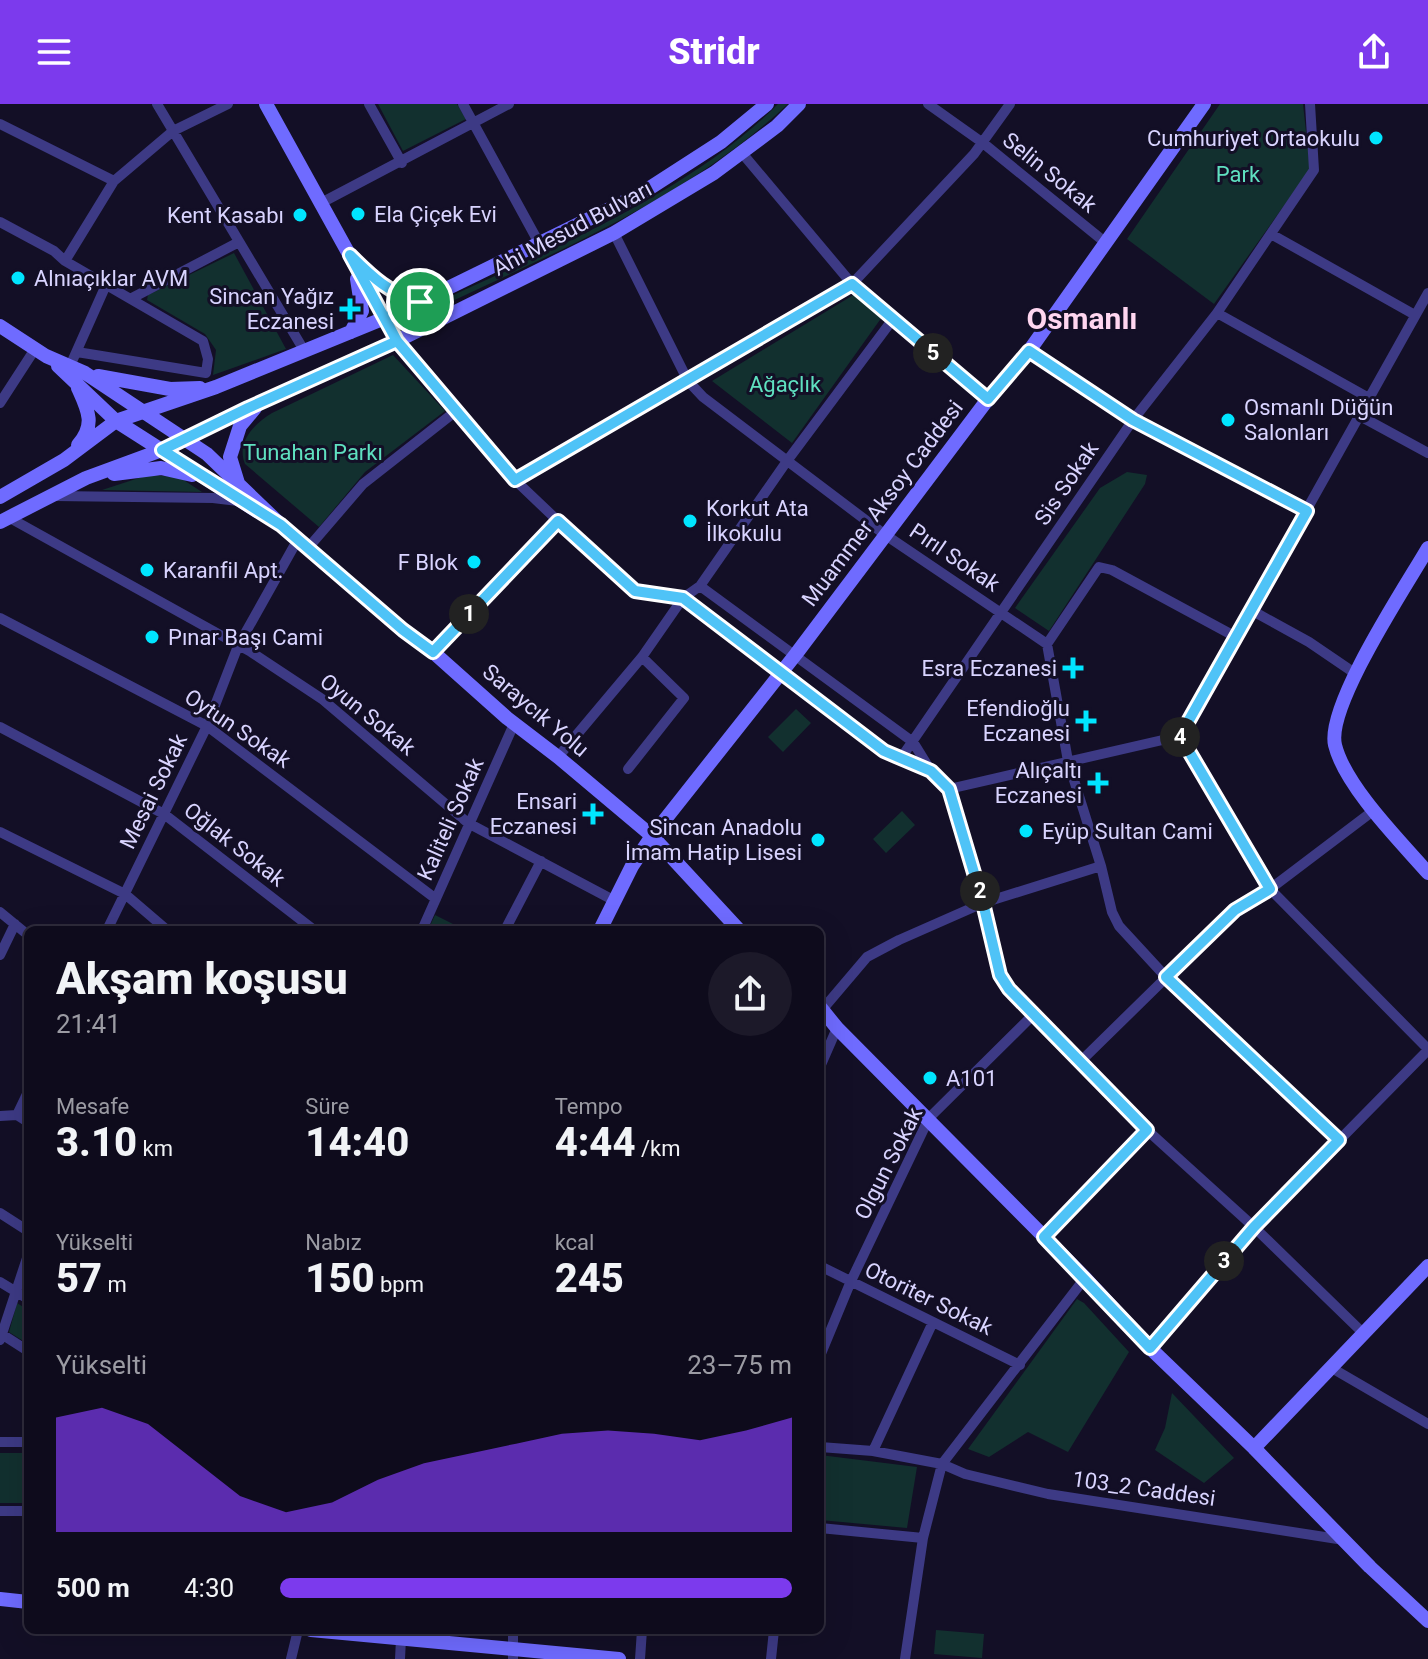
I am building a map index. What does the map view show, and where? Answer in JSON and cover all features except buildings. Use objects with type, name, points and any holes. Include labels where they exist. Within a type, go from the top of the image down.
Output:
[{"type":"main road","points":[[266,104],[397,341]]},
{"type":"main road","name":"Ahi Mesud Bulvarı","points":[[0,497],[64,460],[116,421],[216,387],[385,318],[666,179],[721,142],[767,104]]},
{"type":"main road","name":"Ahi Mesud Bulvarı","points":[[4,520],[86,478],[187,439],[258,403],[397,341],[614,233],[669,202],[742,153],[799,104]]},
{"type":"main road","name":"Muammer Aksoy Caddesi","points":[[602,926],[632,866],[652,836],[796,654],[988,399],[1029,351],[1204,104]]},
{"type":"main road","points":[[350,255],[379,283],[400,297],[420,302]]},
{"type":"main road","points":[[350,255],[362,298],[362,311],[351,332]]},
{"type":"main road","points":[[0,326],[187,439],[243,501],[281,525]]},
{"type":"main road","points":[[76,373],[170,389],[216,387]]},
{"type":"main road","points":[[76,373],[116,421],[162,450],[232,486],[281,525]]},
{"type":"main road","points":[[64,460],[88,434],[89,416],[76,373]]},
{"type":"main road","points":[[232,486],[230,457],[240,426],[258,403]]},
{"type":"main road","points":[[86,478],[161,468],[232,486]]},
{"type":"main road","name":"Saraycık Yolu","points":[[281,525],[514,724],[652,836],[735,926]]},
{"type":"main road","points":[[1428,548],[1356,674],[1334,726],[1335,745],[1345,767],[1373,811],[1428,873]]},
{"type":"main road","points":[[824,1012],[1150,1348],[1428,1621]]},
{"type":"main road","points":[[1254,1448],[1428,1266]]},
{"type":"main road","points":[[0,1599],[24,1602]]},
{"type":"main road","points":[[351,1634],[513,1654],[619,1659]]},
{"type":"street","points":[[157,104],[305,352]]},
{"type":"street","points":[[65,261],[114,181],[173,131],[228,104]]},
{"type":"street","points":[[369,104],[402,163]]},
{"type":"street","points":[[463,104],[539,243]]},
{"type":"street","points":[[321,203],[509,104]]},
{"type":"street","name":"Selin Sokak","points":[[928,104],[983,143],[1106,243]]},
{"type":"street","points":[[515,480],[852,284],[983,143],[1010,104]]},
{"type":"street","name":"Sis Sokak","points":[[901,758],[1133,420],[1217,313],[1314,170],[1310,104]]},
{"type":"street","points":[[0,124],[114,181]]},
{"type":"street","points":[[742,153],[852,284],[988,399]]},
{"type":"street","points":[[0,222],[203,341],[208,359],[206,373],[77,352]]},
{"type":"street","name":"Pırıl Sokak","points":[[614,233],[688,381],[703,397],[884,534],[1047,644]]},
{"type":"street","points":[[1271,234],[1415,315]]},
{"type":"street","points":[[132,298],[239,242]]},
{"type":"street","points":[[76,373],[77,352],[106,285]]},
{"type":"street","points":[[949,789],[1180,736],[1428,293]]},
{"type":"street","points":[[1217,313],[1369,398]]},
{"type":"street","points":[[558,757],[642,657],[683,598],[700,586],[787,461],[893,319]]},
{"type":"street","points":[[397,341],[515,480],[635,591],[683,598],[884,751],[931,771]]},
{"type":"street","points":[[1029,351],[1133,420],[1307,511]]},
{"type":"street","points":[[0,403],[40,352]]},
{"type":"street","name":"Mesai Sokak","points":[[109,926],[207,726],[238,646],[303,544],[363,484],[456,411]]},
{"type":"street","points":[[1360,416],[1428,453]]},
{"type":"street","points":[[52,496],[243,501]]},
{"type":"street","name":"Oyun Sokak","points":[[4,520],[238,646],[322,699],[468,823],[615,901]]},
{"type":"street","points":[[433,652],[558,521]]},
{"type":"street","points":[[1236,637],[1112,570],[1099,567],[1047,644],[1068,761],[1112,912],[1119,926],[1166,977],[1339,1140]]},
{"type":"street","points":[[700,586],[913,742],[931,771],[949,789],[983,903],[1000,975],[1009,989],[1032,1016],[1147,1130],[1254,1227],[1363,1333]]},
{"type":"street","points":[[1251,610],[1309,642],[1356,674]]},
{"type":"street","name":"Oytun Sokak","points":[[0,618],[207,726],[436,899]]},
{"type":"street","points":[[628,769],[684,698],[642,657]]},
{"type":"street","name":"Kaliteli Sokak","points":[[424,926],[514,724]]},
{"type":"street","name":"Oğlak Sokak","points":[[0,727],[164,814],[309,926]]},
{"type":"street","points":[[1150,1348],[1254,1227],[1428,1049],[1270,889],[1180,736]]},
{"type":"street","points":[[1080,1062],[1235,910],[1270,889],[1373,811]]},
{"type":"street","points":[[0,832],[125,894],[162,926]]},
{"type":"street","points":[[507,926],[541,861]]},
{"type":"street","points":[[824,1005],[867,957],[899,940],[983,903],[1101,866]]},
{"type":"street","points":[[0,912],[24,932]]},
{"type":"street","points":[[0,955],[15,924]]},
{"type":"street","name":"Olgun Sokak","points":[[824,1346],[851,1281],[929,1118],[1032,1016]]},
{"type":"street","points":[[824,1058],[837,1028]]},
{"type":"street","points":[[17,1115],[24,1100]]},
{"type":"street","points":[[0,1116],[17,1115],[24,1119]]},
{"type":"street","points":[[1044,1237],[1147,1130]]},
{"type":"street","points":[[0,1213],[24,1228]]},
{"type":"street","points":[[24,1266],[1,1336],[24,1349]]},
{"type":"street","name":"Otoriter Sokak","points":[[824,1268],[1020,1365]]},
{"type":"street","points":[[905,1659],[923,1538],[942,1464],[1085,1278]]},
{"type":"street","points":[[0,1282],[24,1296]]},
{"type":"street","points":[[873,1451],[933,1322]]},
{"type":"street","points":[[1330,1367],[1428,1424]]},
{"type":"street","points":[[0,1442],[24,1442]]},
{"type":"street","name":"103_2 Caddesi","points":[[824,1447],[873,1451],[942,1464],[965,1474],[1048,1494],[1344,1540]]},
{"type":"street","points":[[0,1511],[24,1511]]},
{"type":"street","points":[[824,1528],[923,1538]]},
{"type":"street","points":[[291,1659],[297,1634]]},
{"type":"street","points":[[640,1659],[642,1634]]},
{"type":"street","points":[[771,1659],[774,1634]]},
{"type":"street","points":[[400,1659],[401,1639]]},
{"type":"green space","points":[[378,104],[457,104],[466,119],[403,151]]},
{"type":"green space","points":[[778,104],[788,104],[748,138],[660,197],[567,247],[423,315],[421,310],[561,245],[655,195],[700,168]]},
{"type":"green space","name":"Park","points":[[1220,104],[1303,104],[1310,169],[1214,304],[1127,239]]},
{"type":"green space","points":[[234,253],[286,349],[213,375],[216,350],[205,334],[147,300],[148,295]]},
{"type":"green space","name":"Ağaçlık","points":[[855,294],[882,317],[792,443],[712,381]]},
{"type":"green space","name":"Tunahan Parkı","points":[[393,355],[445,411],[365,472],[319,527],[245,464],[243,448],[248,434],[272,413]]},
{"type":"green space","points":[[1127,472],[1147,475],[1145,484],[1049,631],[1015,608],[1100,488]]},
{"type":"green space","points":[[148,475],[179,477],[202,492],[102,490]]},
{"type":"green space","points":[[796,709],[811,723],[783,752],[768,737]]},
{"type":"green space","points":[[902,811],[915,825],[886,853],[873,839]]},
{"type":"green space","points":[[435,915],[457,926],[430,926]]},
{"type":"green space","points":[[1077,1299],[1129,1352],[1068,1452],[1028,1432],[989,1457],[968,1449]]},
{"type":"green space","points":[[17,1303],[24,1307],[24,1341],[9,1332]]},
{"type":"green space","points":[[1172,1393],[1234,1458],[1204,1483],[1155,1450],[1165,1428]]},
{"type":"green space","points":[[0,1453],[24,1453],[24,1503],[0,1503]]},
{"type":"green space","points":[[824,1455],[917,1467],[907,1528],[824,1520]]},
{"type":"green space","points":[[936,1630],[984,1634],[982,1658],[934,1654]]},
{"type":"place","name":"Cumhuriyet Ortaokulu","points":[[1376,138]]},
{"type":"place","name":"Ela Çiçek Evi","points":[[358,214]]},
{"type":"place","name":"Kent Kasabı","points":[[300,215]]},
{"type":"place","name":"Alnıaçıklar AVM","points":[[18,278]]},
{"type":"place","name":"Sincan Yağız Eczanesi","points":[[350,309]]},
{"type":"place","name":"Osmanlı Düğün Salonları","points":[[1228,420]]},
{"type":"place","name":"Korkut Ata İlkokulu","points":[[690,521]]},
{"type":"place","name":"F Blok","points":[[474,562]]},
{"type":"place","name":"Karanfil Apt.","points":[[147,570]]},
{"type":"place","name":"Pınar Başı Cami","points":[[152,637]]},
{"type":"place","name":"Esra Eczanesi","points":[[1073,668]]},
{"type":"place","name":"Efendioğlu Eczanesi","points":[[1086,721]]},
{"type":"place","name":"Alıçaltı Eczanesi","points":[[1098,783]]},
{"type":"place","name":"Ensari Eczanesi","points":[[593,814]]},
{"type":"place","name":"Eyüp Sultan Cami","points":[[1026,831]]},
{"type":"place","name":"Sincan Anadolu İmam Hatip Lisesi","points":[[818,840]]},
{"type":"place","name":"A101","points":[[930,1078]]},
{"type":"district","name":"Osmanlı","points":[[1082,319]]},
{"type":"route","points":[[420,302],[385,318],[397,341],[162,450],[281,525],[433,652],[558,521],[635,591],[683,598],[884,751],[931,771],[949,789],[983,903],[1000,975],[1032,1016],[1147,1130],[1044,1237],[1150,1348],[1254,1227],[1339,1140],[1166,977],[1235,910],[1270,889],[1180,736],[1307,511],[1133,420],[1029,351],[988,399],[852,284],[515,480],[397,341],[350,255],[379,283],[400,297],[420,302]]}]
